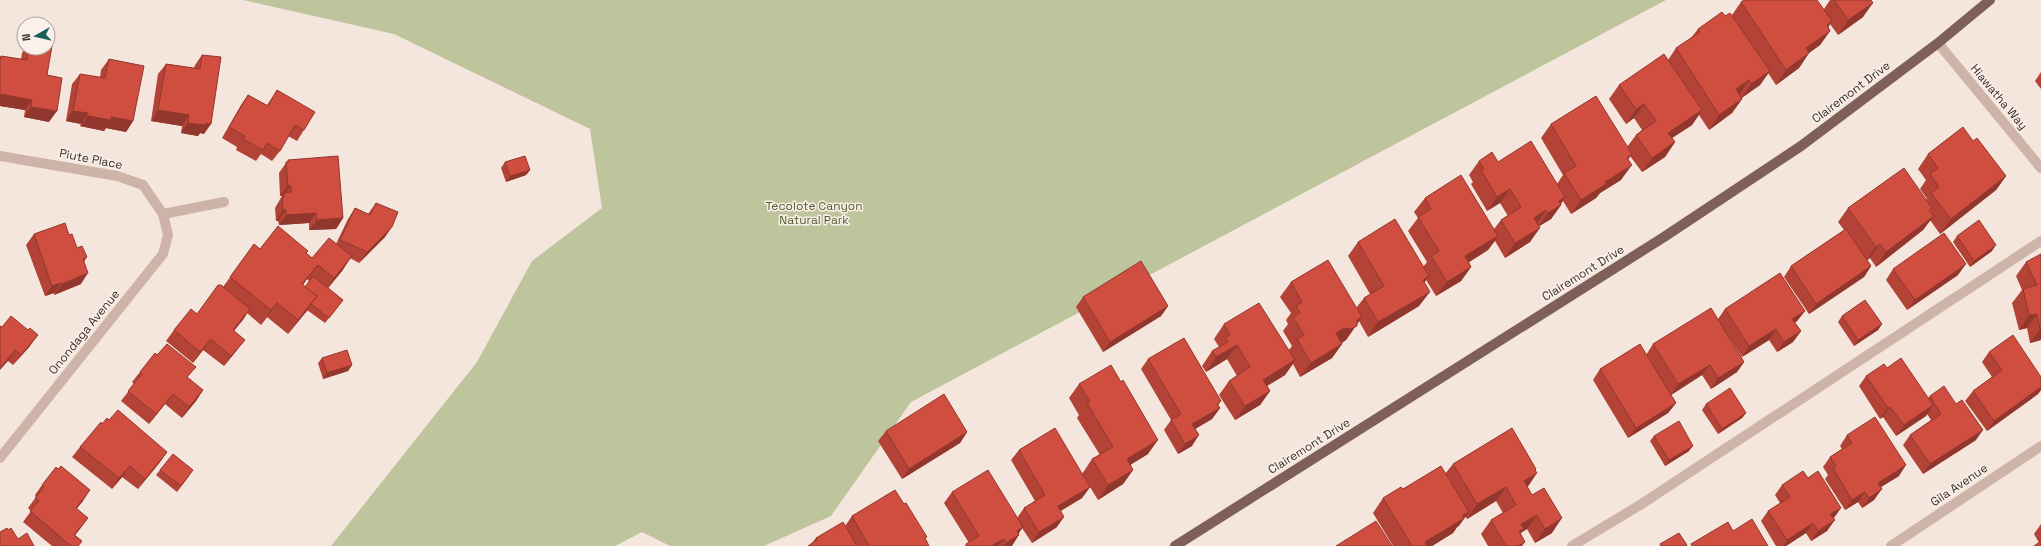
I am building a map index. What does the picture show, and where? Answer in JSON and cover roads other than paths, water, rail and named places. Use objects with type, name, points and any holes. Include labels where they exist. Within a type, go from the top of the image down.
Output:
[{"type":"main road","name":"Clairemont Drive","points":[[1175,546],[1664,237],[1801,146],[1938,43],[1990,0]]},
{"type":"street","name":"Hiawatha Way","points":[[1938,43],[2041,168]]},
{"type":"street","name":"Piute Place","points":[[0,156],[117,176],[143,185],[163,214]]},
{"type":"street","points":[[163,214],[224,202]]},
{"type":"street","name":"Onondaga Avenue","points":[[0,458],[163,254],[168,235],[163,214]]},
{"type":"street","points":[[1572,546],[1640,505],[2041,241]]},
{"type":"street","name":"Gila Avenue","points":[[1891,546],[2041,446]]},
{"type":"park label","name":"Tecolote Canyon Natural Park","points":[[814,213]]}]
